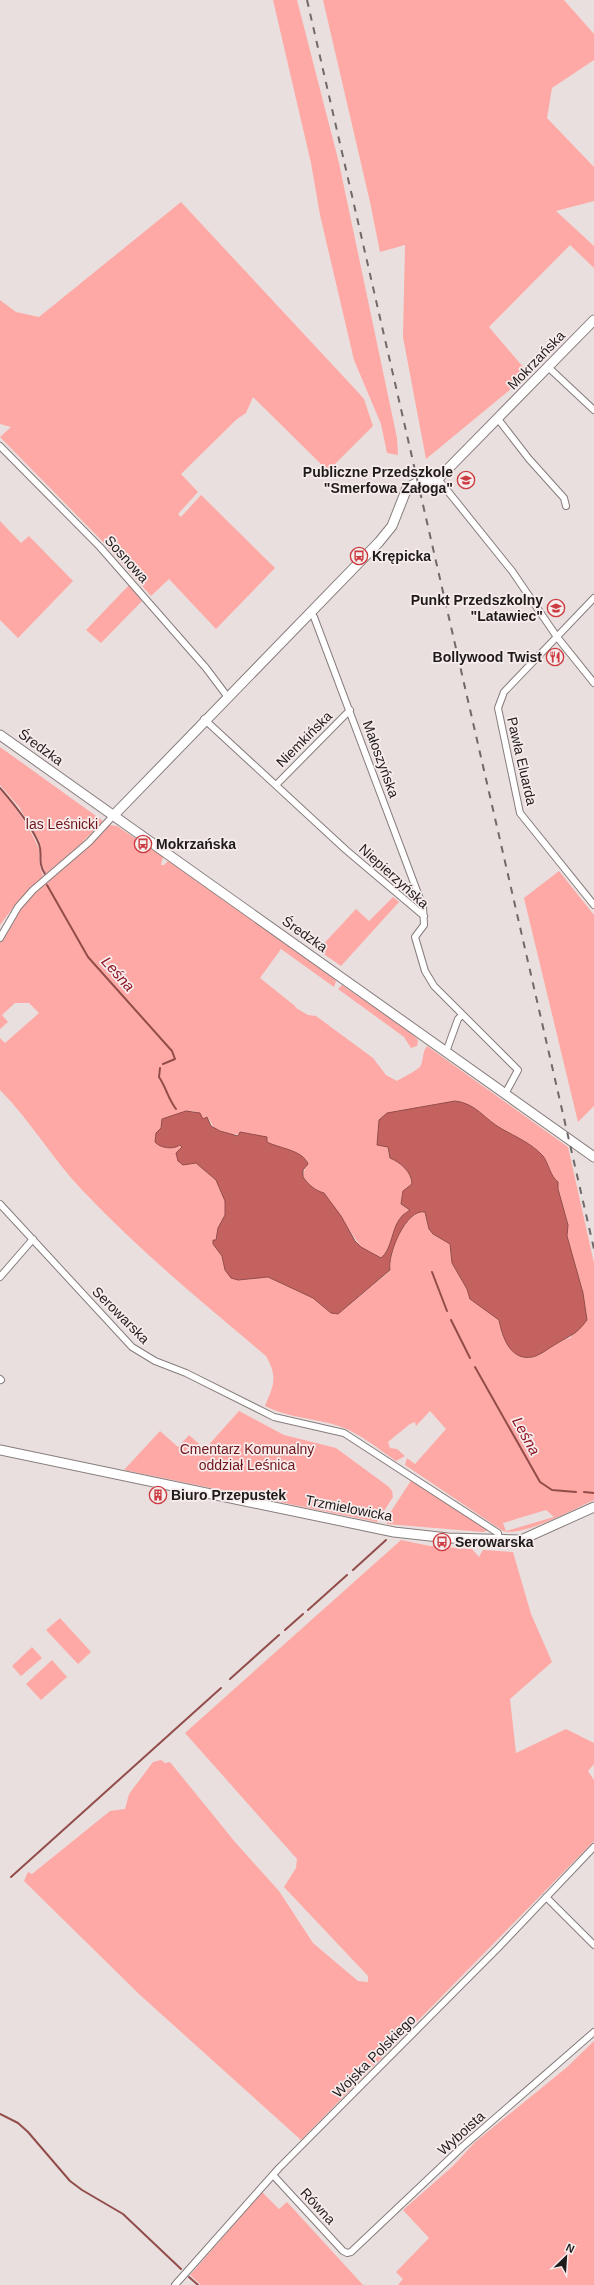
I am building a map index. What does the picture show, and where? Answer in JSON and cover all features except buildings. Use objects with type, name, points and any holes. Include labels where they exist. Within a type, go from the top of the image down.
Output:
[{"type":"street","name":"Mokrzańska","points":[[438,479],[594,320]]},
{"type":"street","points":[[548,367],[594,410]]},
{"type":"street","points":[[498,419],[529,459],[564,498],[566,506]]},
{"type":"street","name":"Sosnowa","points":[[0,446],[100,547],[206,668],[227,696]]},
{"type":"street","points":[[0,938],[18,907],[33,890],[89,842],[227,696],[364,558],[392,526],[407,488],[418,482],[438,479],[512,571],[557,637],[594,683]]},
{"type":"street","points":[[557,637],[594,598]]},
{"type":"street","name":"Małoszyńska","points":[[310,612],[314,617],[350,710],[423,907],[424,916]]},
{"type":"street","name":"Pawła Eluarda","points":[[557,637],[502,694],[498,711],[520,813],[594,905]]},
{"type":"street","name":"Niemkińska","points":[[276,785],[350,710]]},
{"type":"street","name":"Niepierzyńska","points":[[204,720],[392,891],[424,916],[424,925],[415,937],[425,971],[434,986],[518,1070],[505,1094]]},
{"type":"street","name":"Średzka","points":[[0,735],[594,1157]]},
{"type":"street","points":[[446,1052],[458,1019],[462,1015]]},
{"type":"street","name":"Serowarska","points":[[0,1204],[132,1346],[144,1355],[186,1373],[274,1417],[344,1433],[498,1533],[499,1540]]},
{"type":"street","points":[[0,1277],[33,1239]]},
{"type":"street","name":"Trzmielowicka","points":[[0,1450],[394,1532],[499,1540],[526,1538],[594,1507]]},
{"type":"street","name":"Wojska Polskiego","points":[[175,2285],[273,2175],[458,1990],[594,1847]]},
{"type":"street","points":[[546,1897],[594,1945]]},
{"type":"street","name":"Wyboista","points":[[347,2253],[351,2252],[462,2147],[594,2032]]},
{"type":"street","name":"Równa","points":[[273,2175],[347,2253]]},
{"type":"green space","points":[[273,0],[297,0],[339,163],[397,438],[398,455],[387,453],[381,424],[354,360],[320,215],[311,163]]},
{"type":"green space","points":[[323,0],[564,0],[594,34],[594,60],[552,88],[547,118],[594,167],[594,201],[556,211],[594,246],[594,268],[570,245],[489,327],[529,374],[426,459],[403,337],[405,245],[380,252],[370,202]]},
{"type":"green space","points":[[181,202],[364,399],[373,426],[328,471],[253,397],[246,413],[237,419],[181,474],[198,492],[178,514],[181,517],[201,495],[275,568],[216,629],[169,579],[151,596],[104,543],[0,437],[11,427],[0,424],[0,300],[16,312],[39,317]]},
{"type":"green space","points":[[0,521],[21,543],[29,536],[73,581],[18,638],[0,620]]},
{"type":"green space","points":[[129,585],[142,601],[101,643],[86,630]]},
{"type":"green space","name":"las Leśnicki","points":[[0,747],[103,821],[78,847],[46,874],[42,865],[40,842],[19,807],[0,785]]},
{"type":"green space","name":"las Leśnicki","points":[[0,790],[31,832],[39,850],[40,867],[44,876],[18,901],[0,925]]},
{"type":"green space","points":[[109,825],[117,826],[136,839],[135,841],[139,845],[141,842],[163,857],[161,865],[164,865],[168,861],[332,977],[336,981],[334,987],[281,949],[260,978],[296,1008],[308,1015],[316,1016],[373,1058],[386,1075],[397,1081],[418,1069],[421,1065],[424,1051],[427,1046],[568,1147],[594,1263],[594,1500],[535,1526],[512,1532],[503,1531],[405,1465],[407,1458],[415,1464],[446,1429],[430,1411],[416,1426],[415,1422],[410,1424],[388,1442],[390,1448],[397,1449],[405,1456],[396,1461],[347,1429],[330,1423],[283,1413],[265,1406],[271,1392],[273,1381],[272,1370],[266,1356],[172,1276],[127,1235],[83,1191],[22,1114],[0,1090],[0,1038],[5,1043],[39,1013],[29,1003],[15,1003],[2,1015],[8,1022],[0,1029],[0,941],[20,907],[34,892]],"holes":[[[455,1101],[462,1102],[475,1108],[496,1125],[534,1147],[543,1156],[553,1177],[558,1182],[558,1189],[568,1225],[567,1236],[583,1293],[587,1320],[570,1338],[562,1340],[533,1357],[502,1334],[499,1320],[470,1299],[467,1289],[452,1263],[450,1244],[434,1235],[428,1225],[426,1212],[419,1213],[412,1217],[399,1234],[392,1254],[390,1271],[338,1314],[331,1313],[313,1298],[268,1277],[238,1280],[225,1270],[222,1256],[213,1244],[213,1241],[216,1240],[218,1228],[225,1215],[225,1201],[216,1180],[196,1163],[183,1165],[178,1161],[176,1153],[183,1147],[180,1145],[166,1147],[155,1142],[155,1138],[161,1128],[162,1119],[186,1111],[194,1111],[203,1120],[207,1117],[213,1126],[221,1131],[230,1134],[257,1136],[273,1146],[298,1155],[307,1160],[303,1177],[314,1190],[324,1193],[361,1247],[381,1258],[388,1249],[399,1220],[404,1214],[411,1210],[401,1205],[403,1191],[412,1184],[410,1175],[404,1166],[388,1153],[388,1147],[440,1104]],[[546,1510],[554,1517],[506,1531],[503,1523]]]},
{"type":"green space","points":[[559,871],[594,915],[594,1106],[578,1122],[524,898]]},
{"type":"green space","points":[[393,897],[399,902],[341,966],[318,950],[356,909],[369,921]]},
{"type":"green space","points":[[342,985],[410,1032],[418,1040],[417,1046],[411,1048],[404,1037],[338,989]]},
{"type":"green space","name":"Cmentarz Komunalny oddział Leśnica","points":[[239,1411],[284,1435],[336,1448],[389,1487],[392,1491],[393,1497],[377,1522],[124,1470],[160,1431],[178,1447],[189,1435],[205,1449]]},
{"type":"green space","points":[[412,1479],[489,1530],[483,1532],[387,1524],[386,1519]]},
{"type":"green space","points":[[401,1540],[430,1546],[472,1549],[479,1557],[483,1550],[513,1552],[531,1614],[552,1662],[510,1699],[516,1753],[566,1729],[594,1743],[594,1764],[588,1771],[594,1780],[594,1841],[301,2140],[140,1995],[24,1881],[28,1872],[32,1874],[110,1811],[125,1809],[129,1794],[153,1762],[161,1760],[165,1763],[170,1762],[235,1842],[279,1891],[313,1943],[358,1981],[368,1982],[368,1976],[284,1887],[296,1868],[297,1859],[185,1733]]},
{"type":"green space","points":[[60,1618],[91,1652],[78,1664],[46,1630]]},
{"type":"green space","points":[[32,1647],[42,1658],[21,1676],[12,1666]]},
{"type":"green space","points":[[52,1660],[67,1677],[41,1700],[26,1684]]},
{"type":"green space","points":[[594,2041],[594,2285],[398,2285],[403,2279],[396,2272],[429,2238],[403,2210],[453,2166],[475,2142],[566,2068]]},
{"type":"green space","points":[[262,2192],[279,2209],[287,2202],[363,2285],[201,2285],[190,2275]]},
{"type":"shaded area","points":[[455,1101],[462,1102],[475,1108],[496,1125],[534,1147],[543,1156],[553,1177],[558,1182],[558,1189],[568,1225],[567,1236],[583,1293],[587,1320],[573,1334],[541,1354],[532,1357],[524,1357],[513,1351],[505,1340],[499,1320],[470,1299],[467,1289],[452,1263],[450,1244],[433,1234],[429,1229],[425,1212],[418,1213],[411,1217],[399,1234],[392,1254],[390,1270],[338,1314],[331,1313],[313,1298],[268,1277],[238,1280],[231,1278],[225,1270],[222,1256],[213,1244],[213,1240],[216,1240],[218,1228],[225,1215],[225,1201],[216,1180],[196,1163],[183,1165],[178,1161],[176,1153],[182,1147],[180,1145],[177,1147],[167,1148],[160,1146],[155,1142],[156,1133],[161,1128],[162,1119],[186,1111],[200,1113],[203,1119],[207,1117],[211,1126],[220,1131],[238,1136],[240,1132],[267,1137],[267,1142],[296,1152],[305,1159],[308,1164],[303,1170],[303,1177],[312,1187],[324,1193],[341,1216],[355,1241],[361,1247],[381,1258],[388,1249],[399,1220],[410,1210],[401,1204],[403,1191],[412,1184],[410,1175],[405,1168],[390,1158],[388,1147],[377,1145],[379,1120],[387,1113]]},
{"type":"waterway","name":"Leśna","points":[[0,788],[32,829],[39,844],[41,866],[45,874]]},
{"type":"waterway","name":"Leśna","points":[[47,885],[88,957],[172,1051],[175,1059],[163,1064]]},
{"type":"waterway","name":"Leśna","points":[[160,1068],[159,1077],[176,1109]]},
{"type":"waterway","name":"Leśna","points":[[432,1272],[447,1311]]},
{"type":"waterway","name":"Leśna","points":[[451,1320],[470,1358]]},
{"type":"waterway","name":"Leśna","points":[[475,1367],[540,1482],[552,1490],[576,1492]]},
{"type":"waterway","name":"Leśna","points":[[584,1492],[594,1493]]},
{"type":"waterway","points":[[353,1570],[386,1540]]},
{"type":"waterway","points":[[308,1610],[347,1575]]},
{"type":"waterway","points":[[285,1630],[303,1614]]},
{"type":"waterway","points":[[230,1679],[279,1635]]},
{"type":"waterway","points":[[11,1877],[221,1688]]},
{"type":"waterway","points":[[0,2114],[18,2123],[28,2132],[70,2181],[82,2190],[123,2214],[181,2269]]},
{"type":"waterway","points":[[189,2277],[198,2285]]},
{"type":"railway","points":[[307,0],[594,1249]]},
{"type":"place","name":"Publiczne Przedszkole \"Smerfowa Załoga\"","points":[[466,480]]},
{"type":"place","name":"Krępicka","points":[[359,556]]},
{"type":"place","name":"Punkt Przedszkolny \"Latawiec\"","points":[[556,608]]},
{"type":"place","name":"Bollywood Twist","points":[[555,657]]},
{"type":"place","name":"Mokrzańska","points":[[143,844]]},
{"type":"place","name":"Biuro Przepustek","points":[[158,1495]]},
{"type":"place","name":"Serowarska","points":[[442,1542]]}]
